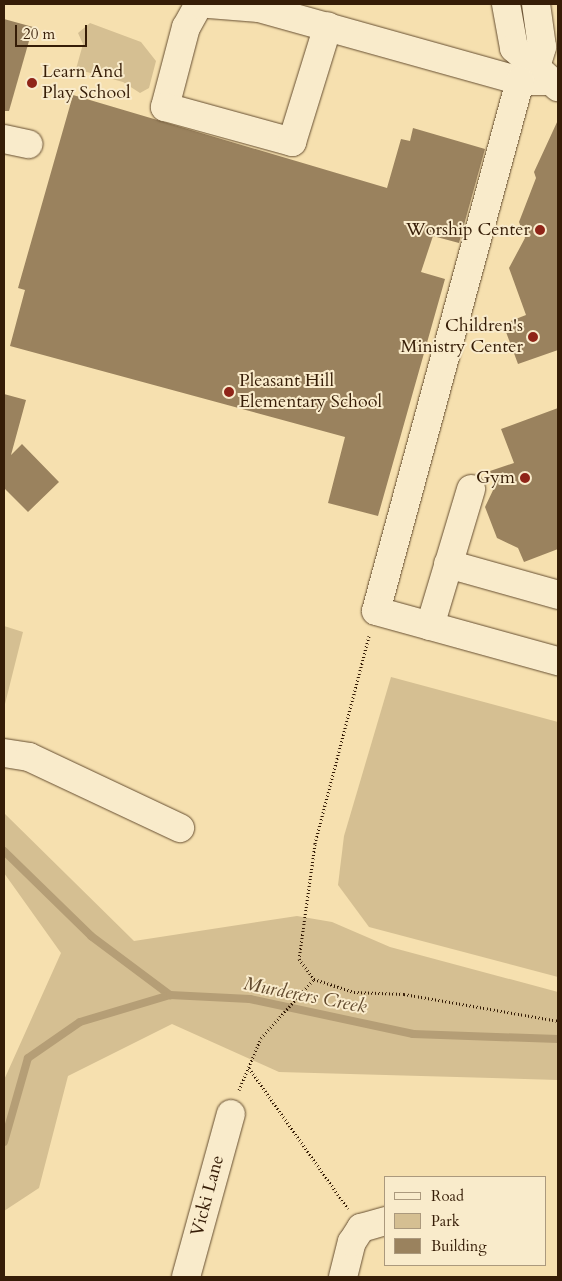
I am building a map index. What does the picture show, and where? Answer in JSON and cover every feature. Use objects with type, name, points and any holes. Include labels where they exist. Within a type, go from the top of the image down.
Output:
[{"type":"street","points":[[199,4],[186,27],[165,108],[292,142],[328,26]]},
{"type":"street","points":[[209,4],[259,8],[540,79]]},
{"type":"street","points":[[506,4],[514,48],[540,79]]},
{"type":"street","points":[[536,4],[542,47],[540,79],[376,612],[558,661]]},
{"type":"street","points":[[430,626],[471,489]]},
{"type":"street","points":[[448,564],[558,595]]},
{"type":"street","points":[[4,753],[29,757],[180,828]]},
{"type":"street","name":"Vicki Lane","points":[[186,1277],[231,1114]]},
{"type":"street","points":[[342,1277],[352,1242],[374,1224]]},
{"type":"path","points":[[376,612],[315,844],[299,959],[314,979],[354,992],[404,994],[558,1022]]},
{"type":"path","points":[[231,1114],[261,1038],[314,979]]},
{"type":"path","points":[[248,1068],[374,1224]]},
{"type":"green space","points":[[90,23],[141,42],[156,61],[149,88],[140,93],[123,82],[76,69],[83,44],[78,33]]},
{"type":"green space","points":[[4,626],[23,632],[4,708]]},
{"type":"green space","points":[[391,677],[558,722],[558,977],[369,927],[338,885],[344,836]]},
{"type":"green space","points":[[4,813],[134,941],[297,916],[332,922],[390,947],[558,992],[558,1080],[279,1072],[172,1024],[68,1076],[39,1188],[4,1211],[4,1080],[61,953],[4,873]]},
{"type":"building","points":[[4,19],[33,27],[9,111],[4,111]]},
{"type":"building","points":[[73,95],[387,188],[401,139],[410,141],[413,128],[485,149],[459,243],[433,236],[421,272],[445,279],[378,516],[328,503],[345,437],[10,346],[25,290],[18,288]]},
{"type":"building","name":"Worship Center","points":[[558,120],[558,350],[518,364],[503,324],[526,315],[509,268],[525,238],[519,222],[536,178],[534,172]]},
{"type":"building","points":[[4,394],[26,400],[11,455],[22,444],[59,482],[28,512],[4,488]]},
{"type":"building","name":"Gym","points":[[558,408],[558,549],[524,562],[518,548],[497,538],[485,507],[495,486],[490,471],[514,463],[501,429]]},
{"type":"waterway","points":[[4,851],[91,936],[170,995]]},
{"type":"waterway","name":"Murderers Creek","points":[[4,1142],[28,1058],[80,1022],[170,995],[250,999],[413,1034],[558,1039]]},
{"type":"place","name":"Learn And Play School","points":[[32,83]]},
{"type":"place","name":"Worship Center","points":[[540,230]]},
{"type":"place","name":"Children's Ministry Center","points":[[533,337]]},
{"type":"place","name":"Pleasant Hill Elementary School","points":[[229,392]]},
{"type":"place","name":"Gym","points":[[525,478]]}]
